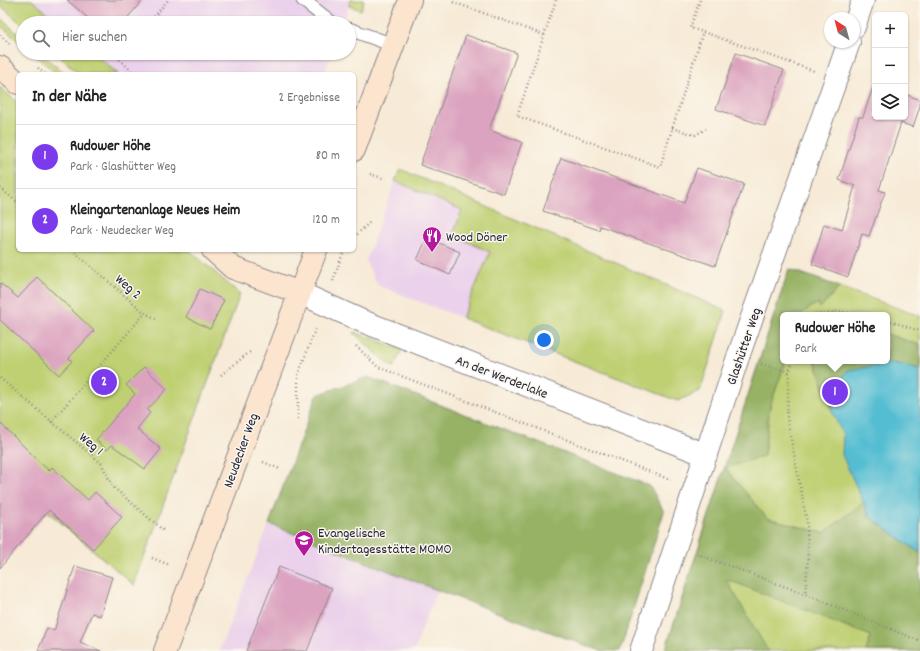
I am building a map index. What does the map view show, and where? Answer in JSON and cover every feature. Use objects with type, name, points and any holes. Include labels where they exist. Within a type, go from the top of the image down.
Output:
[{"type":"street","points":[[356,145],[410,0]]},
{"type":"street","points":[[859,12],[863,0]]},
{"type":"street","name":"Glashütter Weg","points":[[641,651],[694,489],[847,48]]},
{"type":"street","points":[[0,67],[16,81]]},
{"type":"street","points":[[215,252],[233,268],[300,293]]},
{"type":"street","name":"Neudecker Weg","points":[[165,651],[315,252]]},
{"type":"street","name":"An der Werderlake","points":[[300,293],[362,322],[706,455]]},
{"type":"lane","points":[[303,0],[323,16]]},
{"type":"lane","points":[[356,32],[393,45]]},
{"type":"path","points":[[155,16],[168,0]]},
{"type":"path","points":[[556,0],[517,116],[660,167],[703,32]]},
{"type":"path","points":[[700,0],[690,28],[816,72]]},
{"type":"path","points":[[453,2],[544,35]]},
{"type":"path","points":[[120,60],[133,72]]},
{"type":"path","points":[[672,128],[695,135],[706,129]]},
{"type":"path","points":[[370,174],[386,179]]},
{"type":"path","points":[[0,188],[16,201]]},
{"type":"path","points":[[356,235],[371,221]]},
{"type":"path","name":"Weg 2","points":[[74,252],[145,313],[156,319]]},
{"type":"path","points":[[834,312],[845,312]]},
{"type":"path","points":[[51,422],[145,313]]},
{"type":"path","points":[[890,321],[920,331]]},
{"type":"path","points":[[352,342],[378,367],[694,489]]},
{"type":"path","points":[[753,362],[789,372]]},
{"type":"path","points":[[792,364],[789,372],[787,418],[807,522],[808,559],[805,594]]},
{"type":"path","points":[[298,419],[298,375],[302,365]]},
{"type":"path","name":"Weg 1","points":[[0,378],[101,463],[113,487],[162,530]]},
{"type":"path","points":[[263,462],[280,469]]},
{"type":"path","points":[[692,552],[805,594],[920,641]]},
{"type":"path","points":[[152,558],[170,565]]},
{"type":"shaded area","points":[[0,0],[351,0],[345,16],[16,16],[16,19],[0,5]]},
{"type":"shaded area","points":[[63,60],[329,60],[325,72],[78,72]]},
{"type":"shaded area","points":[[395,181],[462,210],[453,235],[491,252],[462,318],[377,285],[366,261]]},
{"type":"shaded area","name":"Evangelische Kindertagesstätte MOMO","points":[[269,524],[437,590],[414,651],[219,651]]},
{"type":"green space","points":[[0,0],[32,0],[51,16],[16,16],[16,19],[0,5]]},
{"type":"green space","points":[[350,0],[364,0],[361,10],[349,6]]},
{"type":"green space","points":[[0,18],[16,32],[16,39],[0,25]]},
{"type":"green space","points":[[40,60],[48,60],[63,72],[55,72]]},
{"type":"green space","points":[[63,60],[102,60],[116,72],[78,72]]},
{"type":"green space","points":[[0,87],[16,101],[16,252],[191,252],[240,294],[134,585],[0,471]]},
{"type":"green space","points":[[400,169],[726,311],[700,391],[678,401],[462,318],[490,252],[453,235],[462,210],[395,181]]},
{"type":"green space","points":[[789,269],[920,316],[920,651],[665,651]]},
{"type":"green space","points":[[789,269],[840,287],[820,308],[818,303],[804,312],[780,312],[780,364],[785,364],[770,406],[764,456],[725,468],[767,518],[824,533],[864,502],[870,517],[920,553],[920,651],[866,651],[871,636],[726,579],[768,651],[665,651]]},
{"type":"green space","points":[[355,332],[402,350],[394,367],[389,365],[354,333]]},
{"type":"green space","points":[[890,335],[920,345],[920,369],[893,363],[838,384],[832,411],[816,364],[890,364]]},
{"type":"green space","points":[[368,377],[650,486],[664,512],[620,651],[601,651],[437,590],[269,524],[317,395]]},
{"type":"water","points":[[890,363],[920,369],[920,553],[870,517],[842,455],[843,435],[832,411],[838,384],[848,370]]},
{"type":"building","points":[[67,0],[143,0],[129,16],[86,16]]},
{"type":"building","points":[[466,35],[517,53],[489,130],[522,142],[504,194],[420,165]]},
{"type":"building","points":[[736,53],[784,70],[765,126],[716,109]]},
{"type":"building","points":[[872,90],[872,120],[908,120],[908,95],[920,100],[920,106],[913,127],[901,123],[879,190],[885,192],[869,236],[862,234],[848,277],[812,264],[824,224],[842,230],[855,186],[839,180],[859,117],[863,117]]},
{"type":"building","points":[[561,158],[684,203],[697,168],[744,184],[715,266],[600,226],[599,230],[543,211]]},
{"type":"building","name":"Wood Döner","points":[[427,238],[460,252],[450,275],[417,260]]},
{"type":"building","points":[[37,277],[94,331],[69,358],[72,361],[59,375],[0,320],[0,283],[18,298]]},
{"type":"building","points":[[200,289],[224,300],[210,329],[186,317]]},
{"type":"building","points":[[144,367],[167,389],[147,410],[150,413],[137,429],[161,449],[145,469],[112,445],[107,450],[96,440],[135,394],[126,385]]},
{"type":"building","points":[[0,423],[49,471],[52,467],[88,500],[95,492],[122,517],[93,549],[49,510],[0,568]]},
{"type":"building","points":[[75,566],[112,577],[100,616],[92,613],[80,642],[101,651],[38,651],[47,628],[54,631]]},
{"type":"building","points":[[279,567],[332,588],[307,651],[246,651]]},
{"type":"place","name":"Wood Döner","points":[[432,253]]},
{"type":"place","name":"Kleingartenanlage Neues Heim","points":[[104,382]]},
{"type":"place","name":"Rudower Höhe","points":[[835,392]]},
{"type":"place","name":"Evangelische Kindertagesstätte MOMO","points":[[304,557]]}]
